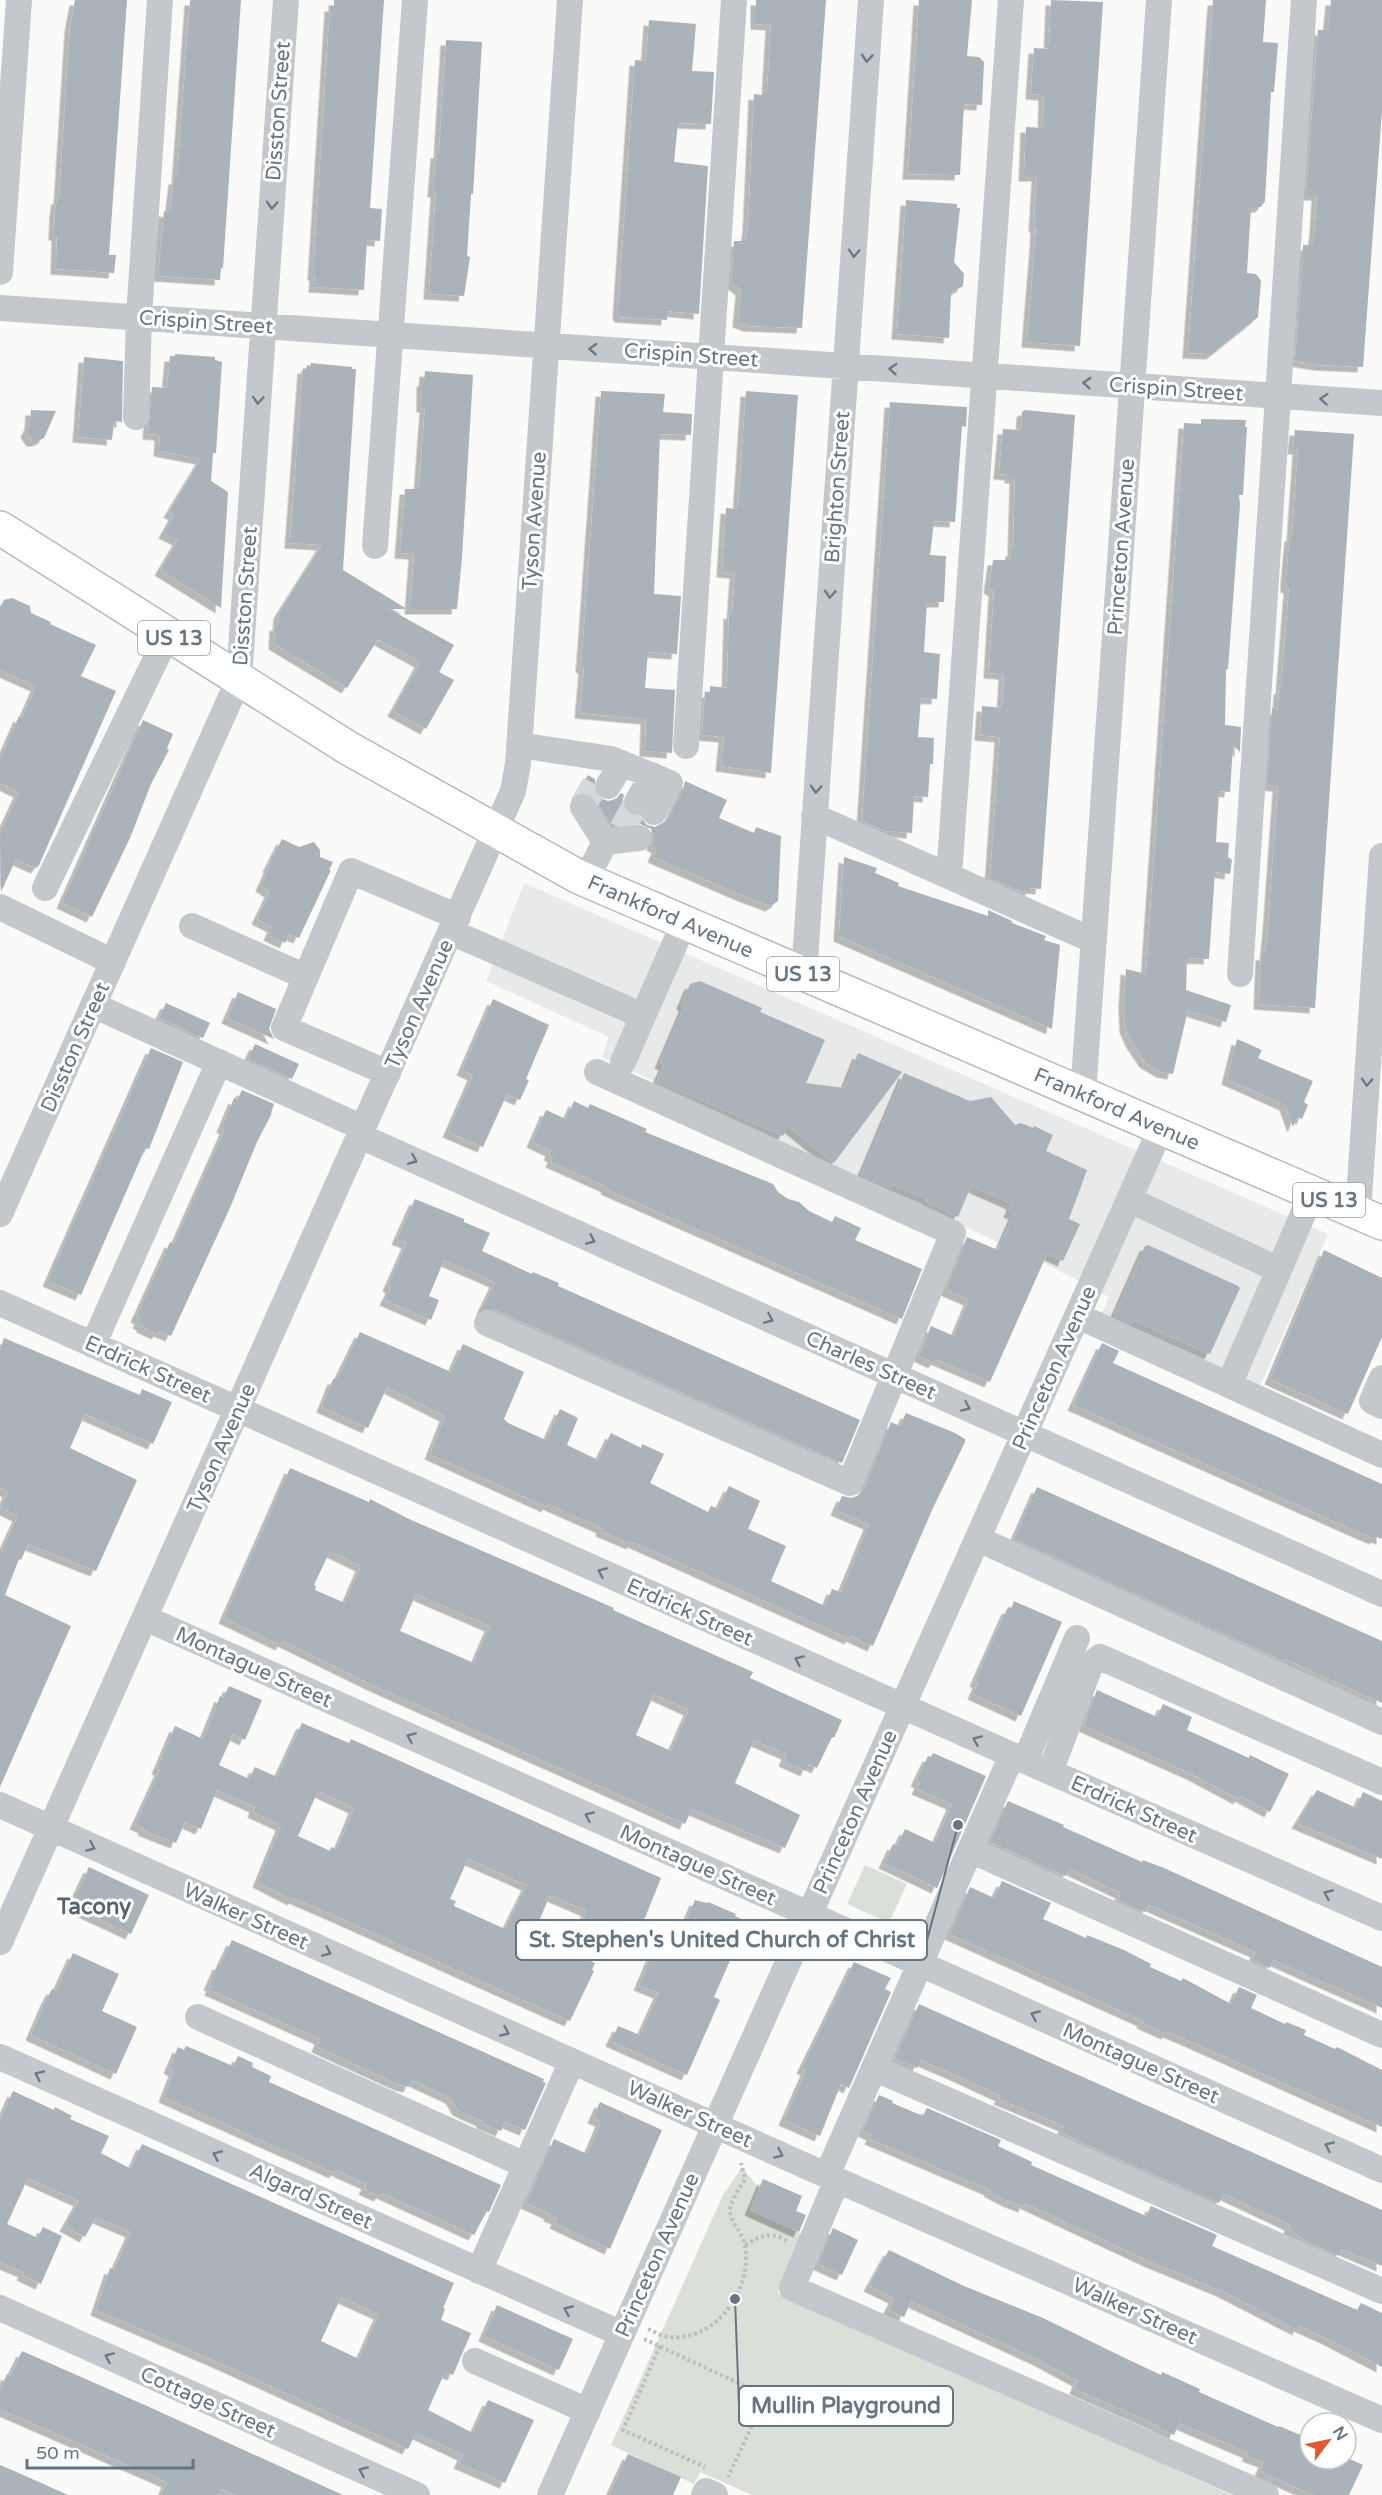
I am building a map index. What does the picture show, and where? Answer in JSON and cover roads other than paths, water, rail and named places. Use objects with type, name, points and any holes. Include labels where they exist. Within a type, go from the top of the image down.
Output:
[{"type":"main road","name":"Frankford Avenue","points":[[0,528],[348,748],[586,880],[1370,1218]]},
{"type":"street","points":[[0,272],[19,0]]},
{"type":"street","points":[[136,417],[139,317],[160,0]]},
{"type":"street","name":"Disston Street","points":[[0,1214],[239,679],[286,0]]},
{"type":"street","points":[[375,546],[415,0]]},
{"type":"street","name":"Tyson Avenue","points":[[0,1942],[513,791],[519,745],[570,0]]},
{"type":"street","points":[[686,746],[734,0]]},
{"type":"street","name":"Brighton Street","points":[[804,974],[871,0]]},
{"type":"street","points":[[950,862],[1011,0]]},
{"type":"street","name":"Princeton Avenue","points":[[1083,1095],[1158,0]]},
{"type":"street","points":[[1240,974],[1304,0]]},
{"type":"street","name":"Crispin Street","points":[[0,308],[1382,403]]},
{"type":"street","points":[[45,888],[168,634]]},
{"type":"street","points":[[519,745],[616,761],[670,783],[645,807]]},
{"type":"street","points":[[603,783],[616,761]]},
{"type":"street","points":[[586,880],[622,836],[589,810]]},
{"type":"street","points":[[814,816],[1094,941]]},
{"type":"street","points":[[1370,1218],[1382,856]]},
{"type":"street","points":[[388,1073],[284,1028],[351,871],[455,925],[643,1016]]},
{"type":"street","points":[[0,908],[113,962]]},
{"type":"street","points":[[623,1062],[684,923]]},
{"type":"street","points":[[192,926],[306,977]]},
{"type":"street","name":"Charles Street","points":[[93,1005],[219,1062],[362,1132],[894,1375],[1382,1594]]},
{"type":"street","points":[[93,1345],[219,1062]]},
{"type":"street","points":[[487,1323],[850,1483],[953,1233],[597,1072]]},
{"type":"street","name":"Princeton Avenue","points":[[550,2495],[1161,1128]]},
{"type":"street","points":[[1235,1371],[1312,1193]]},
{"type":"street","points":[[1130,1200],[1279,1270]]},
{"type":"street","name":"Erdrick Street","points":[[0,1303],[903,1707],[1382,1918]]},
{"type":"street","points":[[1078,1316],[1382,1455]]},
{"type":"street","points":[[1382,1378],[1372,1401],[1382,1406]]},
{"type":"street","points":[[978,1539],[1382,1722]]},
{"type":"street","name":"Montague Street","points":[[145,1618],[1382,2170]]},
{"type":"street","points":[[1077,1638],[970,1850],[874,2068],[792,2288],[1266,2495]]},
{"type":"street","points":[[1050,1772],[1091,1664],[1100,1657],[1382,1782]]},
{"type":"street","name":"Walker Street","points":[[0,1805],[832,2178],[1382,2420]]},
{"type":"street","points":[[970,1850],[1382,2035]]},
{"type":"street","points":[[198,2017],[525,2165]]},
{"type":"street","name":"Algard Street","points":[[0,2057],[479,2271],[625,2328]]},
{"type":"street","points":[[479,2271],[572,2061]]},
{"type":"street","points":[[874,2068],[1382,2291]]},
{"type":"street","name":"Cottage Street","points":[[0,2308],[417,2495]]},
{"type":"street","points":[[475,2361],[588,2411]]},
{"type":"street","points":[[704,2495],[717,2484]]},
{"type":"tunnel","points":[[583,807],[597,780]]},
{"type":"tunnel","points":[[622,829],[637,802]]},
{"type":"place","name":"St. Stephen's United Church of Christ","points":[[958,1825]]},
{"type":"place","name":"Mullin Playground","points":[[735,2299]]},
{"type":"district","name":"Tacony","points":[[94,1906]]}]
